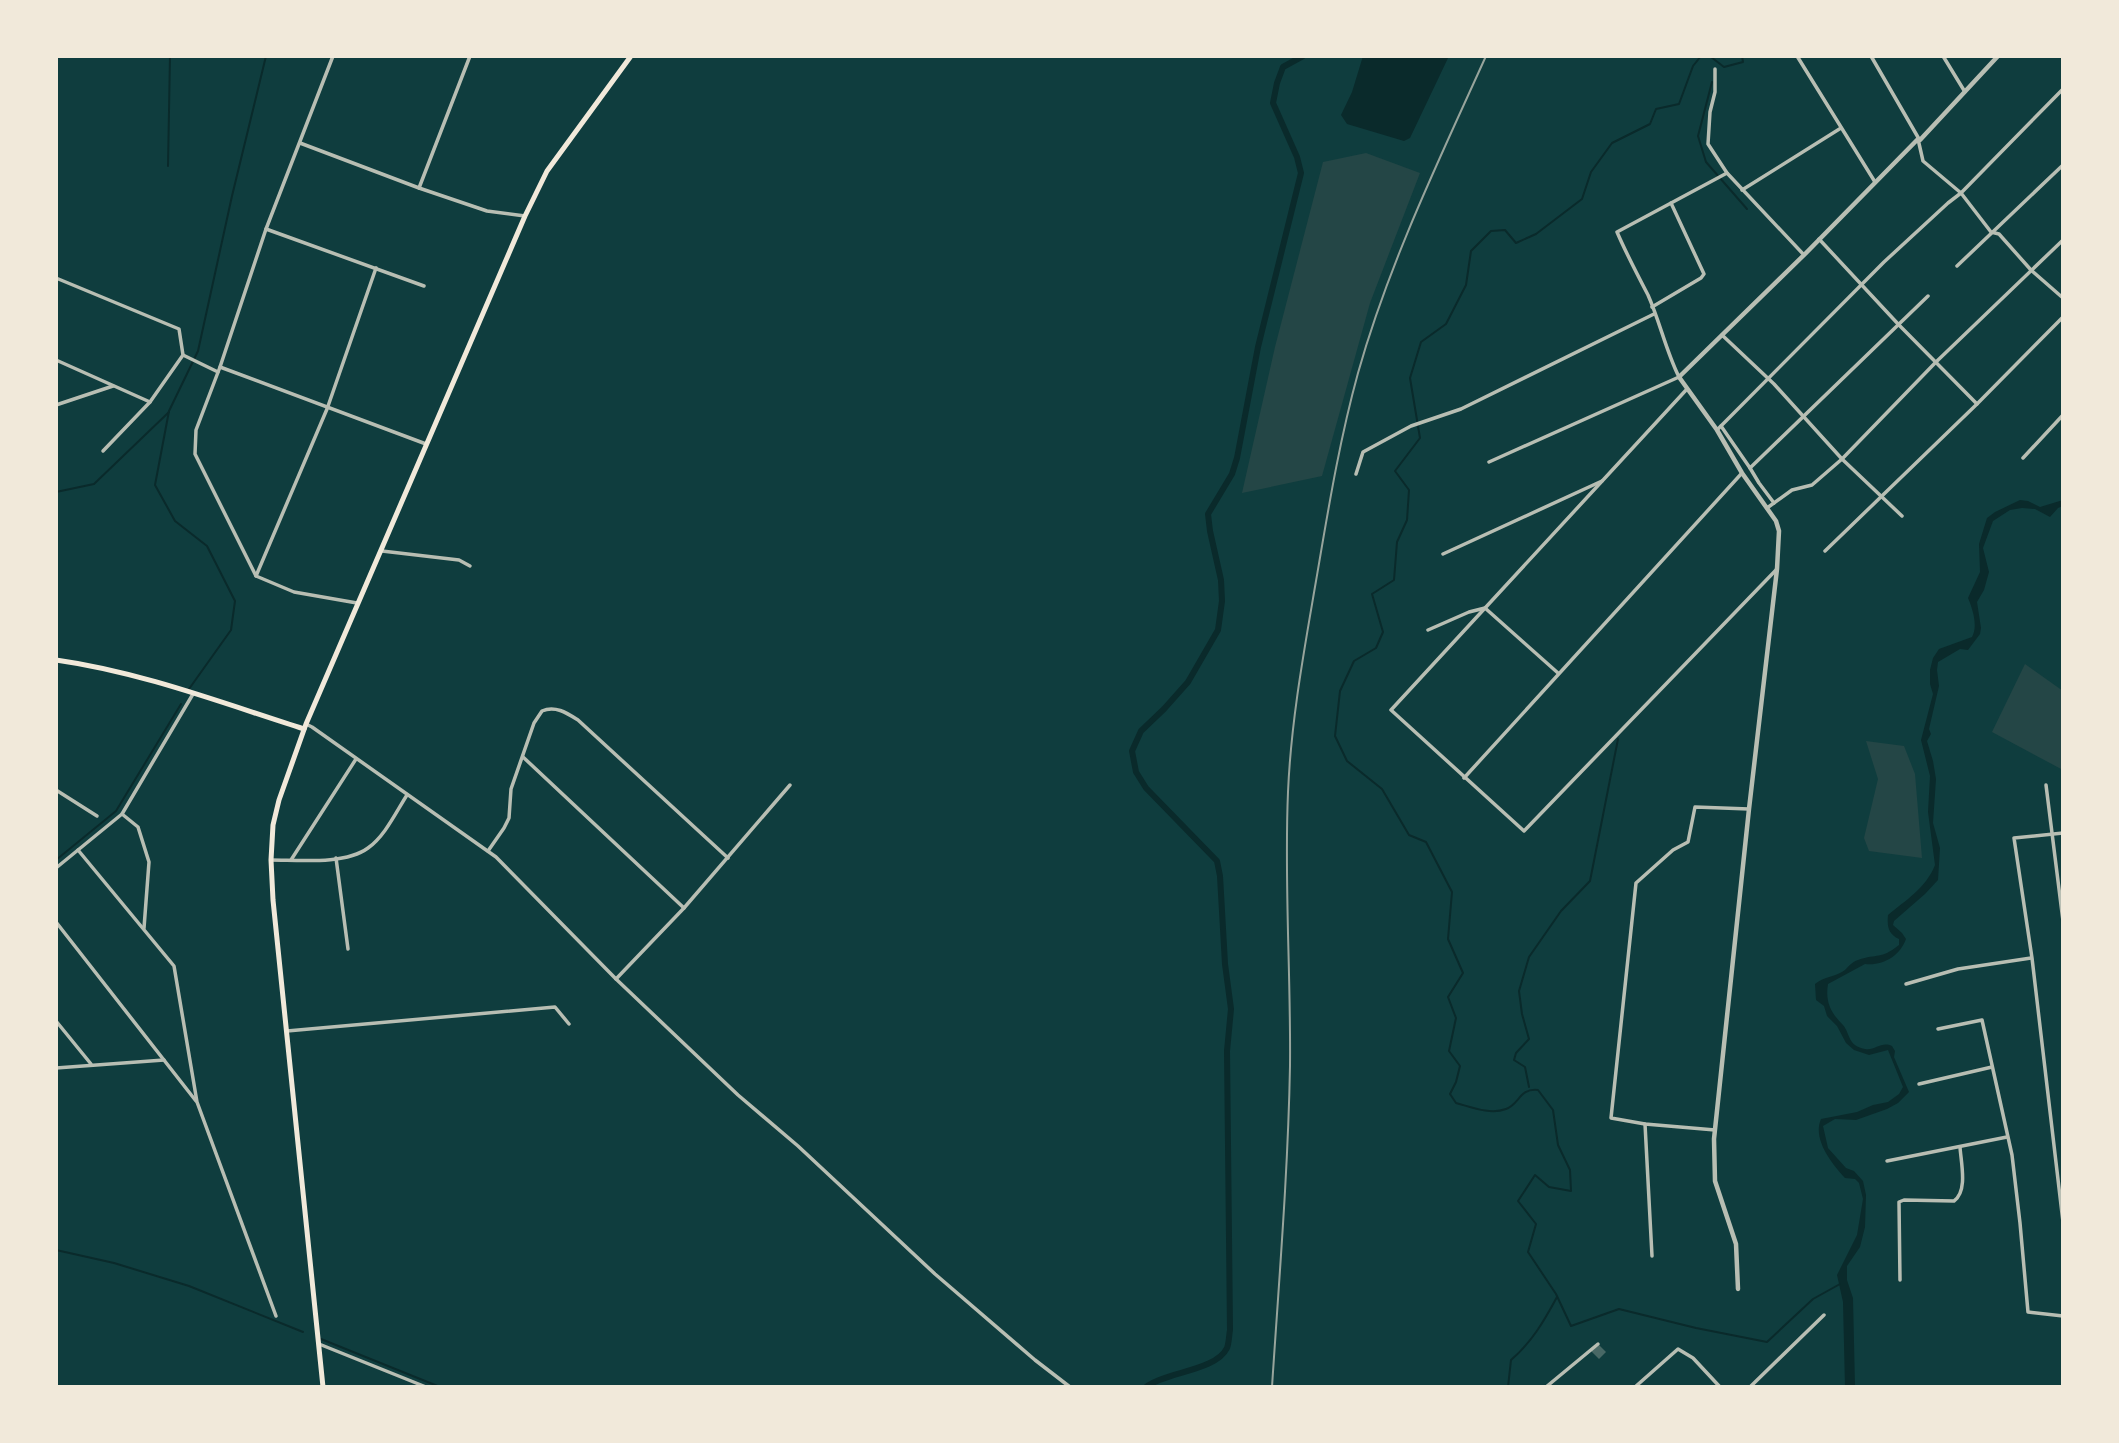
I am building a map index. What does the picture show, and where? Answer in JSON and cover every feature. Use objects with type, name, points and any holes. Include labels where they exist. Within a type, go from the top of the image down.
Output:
[{"type":"main road","points":[[323,1387],[273,900],[273,825],[305,727],[525,216],[547,171],[631,56]]},
{"type":"main road","points":[[56,660],[114,670],[305,727]]},
{"type":"street","points":[[333,56],[266,229],[196,430],[195,454],[256,576],[294,592],[357,603]]},
{"type":"street","points":[[419,188],[470,56]]},
{"type":"street","points":[[1797,56],[1875,183]]},
{"type":"street","points":[[1871,56],[1919,139],[1923,161],[1961,193],[1991,232],[1999,234],[2031,270],[2063,298]]},
{"type":"street","points":[[1943,56],[1965,92]]},
{"type":"street","points":[[1489,462],[1679,377],[1804,255],[1998,56]]},
{"type":"street","points":[[1716,69],[1708,144],[1727,173],[1804,255]]},
{"type":"street","points":[[1719,428],[1863,284],[1961,193],[2063,89]]},
{"type":"street","points":[[1742,190],[1841,128]]},
{"type":"street","points":[[300,143],[486,211],[525,216]]},
{"type":"street","points":[[1957,266],[2063,165]]},
{"type":"street","points":[[1727,173],[1616,232],[1652,307],[1679,377],[1774,503]]},
{"type":"street","points":[[1652,307],[1704,274],[1671,203]]},
{"type":"street","points":[[266,229],[424,286]]},
{"type":"street","points":[[1819,239],[1978,404]]},
{"type":"street","points":[[1767,508],[1792,490],[1812,485],[1842,458],[1936,362],[2063,240]]},
{"type":"street","points":[[256,576],[327,408],[376,268]]},
{"type":"street","points":[[56,278],[179,329],[183,355],[150,402],[103,451]]},
{"type":"street","points":[[1750,468],[1928,296]]},
{"type":"street","points":[[1356,474],[1363,452],[1412,426],[1461,409],[1654,314]]},
{"type":"street","points":[[1825,551],[1978,404],[2063,317]]},
{"type":"street","points":[[1722,335],[1902,516]]},
{"type":"street","points":[[183,355],[198,363],[426,444]]},
{"type":"street","points":[[56,360],[150,402]]},
{"type":"street","points":[[56,405],[113,386]]},
{"type":"street","points":[[1687,388],[1391,710],[1524,831],[1777,569]]},
{"type":"street","points":[[2023,458],[2063,415]]},
{"type":"street","points":[[1719,428],[1742,473],[1776,521],[1779,531],[1715,1130],[1715,1181],[1736,1244],[1738,1289]]},
{"type":"street","points":[[1464,778],[1742,473]]},
{"type":"street","points":[[1443,554],[1604,480]]},
{"type":"street","points":[[380,550],[459,560],[470,566]]},
{"type":"street","points":[[1485,608],[1559,673]]},
{"type":"street","points":[[1428,630],[1485,608]]},
{"type":"street","points":[[56,868],[122,814],[193,694]]},
{"type":"street","points":[[488,851],[509,818],[511,789],[534,723],[542,711],[555,709],[578,720],[728,858]]},
{"type":"street","points":[[305,727],[312,727],[496,857],[616,979],[738,1096],[798,1146],[935,1274],[1070,1387]]},
{"type":"street","points":[[523,757],[684,908]]},
{"type":"street","points":[[291,860],[356,760]]},
{"type":"street","points":[[616,979],[684,908],[790,785]]},
{"type":"street","points":[[2046,785],[2063,919]]},
{"type":"street","points":[[56,790],[97,816]]},
{"type":"street","points":[[271,860],[336,859],[369,848],[408,794]]},
{"type":"street","points":[[1715,1130],[1611,1118],[1636,883],[1673,850],[1688,842],[1695,807],[1749,809]]},
{"type":"street","points":[[122,814],[138,827],[149,862],[144,930]]},
{"type":"street","points":[[2063,834],[2014,838],[2032,958],[2063,1222]]},
{"type":"street","points":[[78,850],[174,966],[197,1102],[276,1316]]},
{"type":"street","points":[[336,859],[348,949]]},
{"type":"street","points":[[56,922],[197,1102]]},
{"type":"street","points":[[1906,984],[1958,969],[2032,958]]},
{"type":"street","points":[[287,1031],[555,1007],[569,1024]]},
{"type":"street","points":[[1938,1029],[1982,1020],[2007,1137],[2020,1223],[2028,1312],[2063,1316]]},
{"type":"street","points":[[56,1021],[91,1064]]},
{"type":"street","points":[[56,1068],[164,1060]]},
{"type":"street","points":[[1919,1084],[1992,1067]]},
{"type":"street","points":[[1645,1124],[1651,1256]]},
{"type":"street","points":[[1887,1161],[2007,1137]]},
{"type":"street","points":[[1900,1280],[1899,1202],[1958,1199],[1962,1192],[1960,1147]]},
{"type":"street","points":[[1750,1387],[1824,1315]]},
{"type":"street","points":[[319,1344],[426,1387]]},
{"type":"street","points":[[1546,1387],[1598,1344]]},
{"type":"street","points":[[1635,1387],[1678,1349],[1693,1359],[1720,1387]]},
{"type":"shaded area","points":[[1363,56],[1449,56],[1410,138],[1404,141],[1347,124],[1341,115],[1352,92]]},
{"type":"shaded area","points":[[1366,153],[1420,173],[1370,303],[1322,476],[1242,493],[1275,347],[1323,162]]},
{"type":"shaded area","points":[[2020,500],[2040,507],[2063,500],[2063,506],[2050,517],[2035,509],[2022,508],[2010,510],[1993,521],[1983,548],[1989,572],[1977,602],[1980,634],[1968,650],[1960,649],[1938,662],[1939,686],[1929,729],[1931,734],[1927,741],[1936,779],[1933,823],[1940,848],[1938,880],[1894,921],[1893,925],[1906,939],[1895,955],[1878,963],[1865,964],[1828,984],[1830,1007],[1852,1042],[1865,1049],[1892,1046],[1909,1092],[1887,1109],[1856,1120],[1835,1119],[1823,1126],[1828,1148],[1846,1168],[1854,1171],[1863,1181],[1866,1195],[1865,1227],[1860,1247],[1847,1266],[1847,1280],[1853,1298],[1855,1387],[1845,1387],[1843,1302],[1837,1275],[1857,1235],[1863,1199],[1859,1183],[1855,1179],[1845,1178],[1829,1158],[1821,1143],[1819,1127],[1821,1119],[1888,1102],[1899,1094],[1903,1087],[1888,1050],[1869,1055],[1854,1050],[1846,1043],[1837,1026],[1827,1016],[1824,1006],[1816,1000],[1815,984],[1845,970],[1856,961],[1883,954],[1899,945],[1899,939],[1892,935],[1889,929],[1888,915],[1921,887],[1935,865],[1928,812],[1930,776],[1921,740],[1933,694],[1930,670],[1939,649],[1972,637],[1975,623],[1968,598],[1980,572],[1979,544],[1987,518]]},
{"type":"shaded area","points":[[2025,664],[2063,691],[2063,770],[1992,732]]},
{"type":"shaded area","points":[[1866,741],[1904,746],[1915,774],[1922,858],[1869,851],[1864,838],[1878,779]]},
{"type":"building","points":[[1599,1345],[1606,1352],[1599,1359],[1591,1351]]},
{"type":"waterway","points":[[168,166],[170,56]]},
{"type":"waterway","points":[[189,689],[231,630],[235,601],[207,546],[175,521],[155,485],[169,411],[198,351],[266,56]]},
{"type":"waterway","points":[[1146,1387],[1212,1362],[1221,1356],[1228,1344],[1227,1051],[1231,1009],[1217,861],[1146,788],[1136,772],[1132,751],[1141,731],[1188,682],[1218,630],[1222,601],[1221,580],[1208,514],[1232,474],[1237,458],[1258,347],[1301,173],[1297,157],[1273,103],[1283,67],[1303,56]]},
{"type":"waterway","points":[[1701,56],[1693,66],[1679,104],[1656,109],[1650,124],[1612,143],[1591,172],[1582,199],[1536,234],[1516,243],[1505,230],[1491,231],[1471,251],[1466,285],[1446,324],[1421,342],[1410,378],[1420,438],[1395,471],[1409,490],[1407,520],[1397,542],[1394,580],[1372,594],[1383,632],[1376,648],[1354,661],[1340,691],[1335,736],[1347,761],[1382,789],[1409,835],[1426,842],[1452,892],[1448,939],[1463,973],[1448,997],[1456,1018],[1449,1051],[1460,1066],[1450,1094],[1456,1103],[1481,1110],[1500,1111],[1511,1107],[1527,1091],[1538,1090],[1553,1110],[1558,1145],[1570,1170],[1571,1191],[1549,1187],[1535,1175],[1518,1201],[1536,1224],[1528,1252],[1556,1294],[1571,1326],[1619,1309],[1767,1342],[1813,1299],[1840,1284]]},
{"type":"waterway","points":[[1705,56],[1711,57],[1724,67],[1743,62],[1742,56]]},
{"type":"waterway","points":[[1712,82],[1698,136],[1706,162],[1747,209]]},
{"type":"waterway","points":[[56,492],[94,484],[169,412]]},
{"type":"waterway","points":[[56,860],[116,811],[181,704]]},
{"type":"waterway","points":[[1529,1087],[1525,1067],[1514,1060],[1516,1053],[1529,1039],[1519,991],[1529,957],[1561,911],[1590,881],[1618,739]]},
{"type":"waterway","points":[[56,1250],[114,1263],[189,1286],[303,1332]]},
{"type":"waterway","points":[[1508,1387],[1511,1360],[1542,1323],[1557,1297]]},
{"type":"waterway","points":[[321,1339],[440,1387]]},
{"type":"railway","points":[[1272,1387],[1289,1106],[1288,792],[1303,660],[1334,477],[1370,332],[1433,173],[1486,56]]}]
